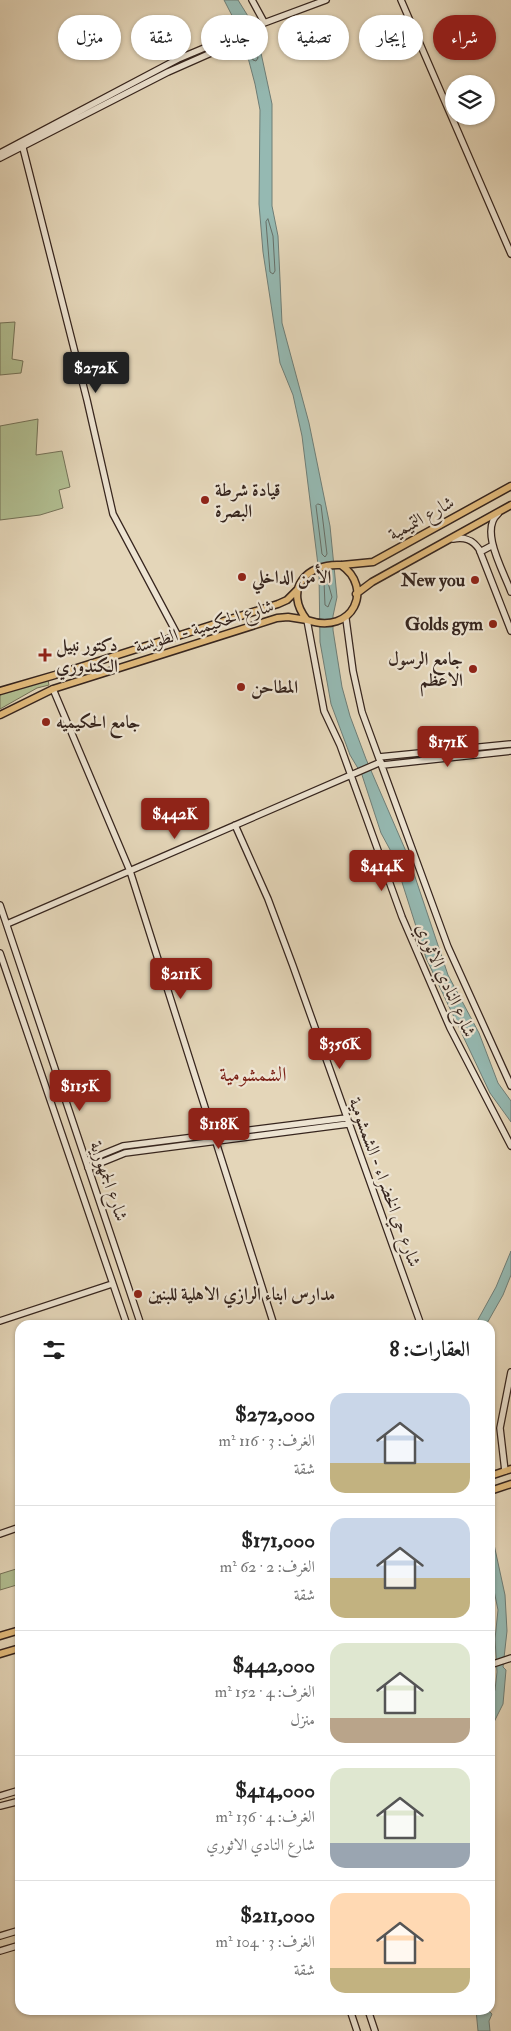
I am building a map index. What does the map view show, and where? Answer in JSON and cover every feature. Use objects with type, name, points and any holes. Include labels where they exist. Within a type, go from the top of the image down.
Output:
[{"type":"main road","name":"شارع التميمية","points":[[338,565],[373,562],[511,486]]},
{"type":"main road","name":"شارع التميمية","points":[[356,594],[372,582],[508,506]]},
{"type":"main road","points":[[338,565],[352,575],[356,602],[346,619],[339,623],[316,623],[307,620],[298,605],[298,589],[304,577],[316,568],[338,565]]},
{"type":"main road","name":"شارع الحكيمية - الطويسة","points":[[0,691],[282,602],[293,596],[298,589]]},
{"type":"main road","name":"شارع الحكيمية - الطويسة","points":[[0,715],[53,689],[277,618],[288,617],[307,620]]},
{"type":"main road","points":[[103,660],[102,667],[106,672]]},
{"type":"main road","points":[[89,664],[93,676]]},
{"type":"main road","points":[[495,1474],[508,1470]]},
{"type":"main road","points":[[495,1489],[511,1484]]},
{"type":"main road","points":[[0,1636],[15,1632]]},
{"type":"main road","points":[[0,1654],[15,1650]]},
{"type":"street","points":[[252,0],[260,15]]},
{"type":"street","points":[[268,20],[326,0]]},
{"type":"street","points":[[401,0],[511,254]]},
{"type":"street","points":[[0,153],[201,57]]},
{"type":"street","points":[[0,158],[23,148],[75,117]]},
{"type":"street","points":[[23,148],[88,400],[113,514],[178,636]]},
{"type":"street","points":[[508,506],[494,517],[490,524],[489,532],[511,592]]},
{"type":"street","points":[[450,540],[464,538],[472,541],[480,552],[511,631]]},
{"type":"street","points":[[480,552],[493,545]]},
{"type":"street","points":[[346,619],[347,637],[361,707],[379,762],[448,947],[511,1086]]},
{"type":"street","name":"شارع النادي الاثوري","points":[[307,620],[324,711],[340,745],[402,917],[436,1000],[511,1146]]},
{"type":"street","points":[[53,689],[130,871],[272,1320]]},
{"type":"street","points":[[7,924],[379,762],[511,744]]},
{"type":"street","points":[[500,745],[501,752]]},
{"type":"street","points":[[379,762],[511,751]]},
{"type":"street","name":"شارع حي الخضراء - الشمشومية","points":[[235,825],[280,931],[419,1320]]},
{"type":"street","name":"شارع الجمهورية","points":[[0,905],[139,1320]]},
{"type":"street","name":"شارع الجمهورية","points":[[0,953],[124,1320]]},
{"type":"street","points":[[87,1164],[125,1153],[214,1137],[347,1121]]},
{"type":"street","points":[[0,1321],[112,1284]]},
{"type":"street","points":[[508,1470],[500,1417],[511,1372]]},
{"type":"street","points":[[0,1534],[15,1529]]},
{"type":"street","points":[[495,1663],[509,1659]]},
{"type":"street","points":[[0,1796],[15,1792]]},
{"type":"street","points":[[0,1806],[15,1802]]},
{"type":"street","points":[[0,1936],[15,1932]]},
{"type":"street","points":[[0,1951],[15,1946]]},
{"type":"street","points":[[352,2015],[357,2031]]},
{"type":"street","points":[[370,2015],[375,2031]]},
{"type":"green space","points":[[15,322],[12,359],[23,361],[21,373],[0,375],[0,323]]},
{"type":"green space","points":[[38,419],[36,455],[62,451],[70,487],[59,490],[63,508],[40,515],[0,520],[0,426]]},
{"type":"green space","points":[[48,680],[49,685],[37,688],[0,709],[0,694]]},
{"type":"green space","points":[[15,1569],[15,1586],[0,1590],[0,1574]]},
{"type":"water","points":[[224,0],[238,0],[247,15],[232,15]]},
{"type":"water","points":[[249,60],[263,60],[272,104],[272,206],[278,236],[282,323],[309,423],[330,526],[337,597],[333,616],[333,630],[342,687],[350,716],[366,759],[408,856],[448,975],[479,1033],[498,1083],[511,1101],[511,1122],[490,1093],[426,958],[394,857],[381,833],[362,775],[350,755],[331,704],[320,642],[319,573],[302,436],[293,395],[280,363],[263,252],[259,204],[260,110]]},
{"type":"water","points":[[511,1251],[511,1275],[503,1295],[489,1320],[478,1320],[496,1287]]},
{"type":"water","points":[[495,1549],[505,1595],[507,1631],[503,1667],[506,1670],[503,1704],[495,1720],[497,1672],[495,1639],[498,1610],[495,1595]]},
{"type":"water","points":[[476,2015],[492,2015],[489,2021],[490,2031],[478,2031]]},
{"type":"place","name":"قيادة شرطة البصرة","points":[[205,500]]},
{"type":"place","name":"الأمن الداخلي","points":[[242,577]]},
{"type":"place","name":"New you","points":[[475,580]]},
{"type":"place","name":"Golds gym","points":[[493,624]]},
{"type":"place","name":"دكتور نبيل الكندوري","points":[[45,655]]},
{"type":"place","name":"جامع الرسول الاعظم","points":[[473,669]]},
{"type":"place","name":"المطاحن","points":[[241,687]]},
{"type":"place","name":"جامع الحكيميه","points":[[46,722]]},
{"type":"place","name":"مدارس ابناء الرازي الاهلية للبنين","points":[[138,1294]]},
{"type":"district","name":"الشمشومية","points":[[253,1074]]}]
